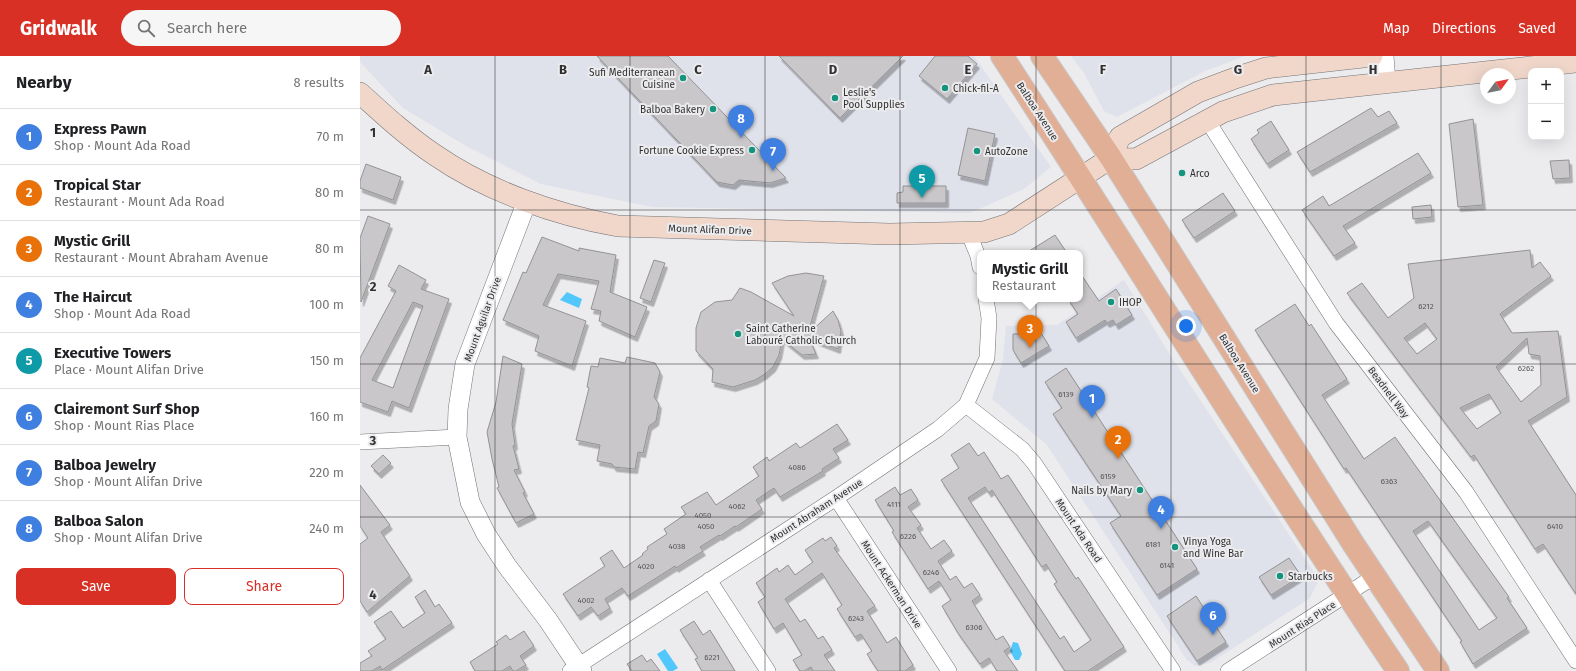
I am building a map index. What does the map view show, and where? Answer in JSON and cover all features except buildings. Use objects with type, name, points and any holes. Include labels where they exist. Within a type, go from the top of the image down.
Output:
[{"type":"main road","name":"Balboa Avenue","points":[[1002,56],[1398,671]]},
{"type":"main road","name":"Balboa Avenue","points":[[1042,56],[1111,158],[1375,576],[1438,671]]},
{"type":"main road","points":[[1372,56],[1266,68],[1198,92],[1120,137],[1111,158],[1136,159],[1207,120],[1244,104],[1273,95],[1576,62]]},
{"type":"main road","name":"Mount Alifan Drive","points":[[360,93],[399,129],[436,156],[480,180],[527,201],[584,220],[618,226],[890,234],[969,234],[984,232],[1009,224],[1111,158]]},
{"type":"street","points":[[1384,56],[1386,82]]},
{"type":"street","name":"Beadnell Way","points":[[1207,120],[1336,323],[1466,492],[1576,661]]},
{"type":"street","name":"Mount Aguilar Drive","points":[[527,201],[465,364],[458,409],[457,437],[470,502],[486,534],[577,669]]},
{"type":"street","points":[[969,234],[977,254]]},
{"type":"street","name":"Mount Abraham Avenue","points":[[577,669],[938,429],[966,405],[987,358],[989,318],[986,302]]},
{"type":"street","name":"Mount Ada Road","points":[[966,405],[1022,449],[1034,463],[1173,671]]},
{"type":"street","points":[[360,442],[457,437]]},
{"type":"street","name":"Mount Ackerman Drive","points":[[836,498],[949,671]]},
{"type":"street","name":"Mount Rias Place","points":[[1228,671],[1375,576]]},
{"type":"street","points":[[709,580],[768,671]]},
{"type":"shaded area","points":[[360,56],[974,56],[1051,167],[1024,189],[970,213],[652,207],[541,184],[466,146],[403,108],[360,62]]},
{"type":"shaded area","points":[[1071,56],[1245,56],[1205,71],[1117,117],[1104,111],[1084,73]]},
{"type":"shaded area","points":[[1124,280],[1169,353],[1319,580],[1310,598],[1210,663],[1195,666],[1187,660],[1047,445],[992,399],[1003,359],[1006,326],[1057,325]]},
{"type":"water","points":[[567,292],[582,299],[579,308],[560,300]]},
{"type":"water","points":[[1013,642],[1018,643],[1022,654],[1019,660],[1015,660],[1010,651]]},
{"type":"water","points":[[665,649],[678,668],[673,671],[668,671],[657,654]]},
{"type":"place","name":"Sufi Mediterranean Cuisine","points":[[683,78]]},
{"type":"place","name":"Chick-fil-A","points":[[945,88]]},
{"type":"place","name":"Leslie's Pool Supplies","points":[[835,98]]},
{"type":"place","name":"Balboa Bakery","points":[[713,109]]},
{"type":"place","name":"Balboa Salon","points":[[741,138]]},
{"type":"place","name":"Fortune Cookie Express","points":[[752,150]]},
{"type":"place","name":"AutoZone","points":[[977,151]]},
{"type":"place","name":"Balboa Jewelry","points":[[773,171]]},
{"type":"place","name":"Arco","points":[[1182,173]]},
{"type":"place","name":"Executive Towers","points":[[922,198]]},
{"type":"place","name":"IHOP","points":[[1111,302]]},
{"type":"place","name":"Saint Catherine Labouré Catholic Church","points":[[738,334]]},
{"type":"place","name":"Mystic Grill","points":[[1030,348]]},
{"type":"place","name":"Express Pawn","points":[[1092,418]]},
{"type":"place","name":"Tropical Star","points":[[1118,459]]},
{"type":"place","name":"Nails by Mary","points":[[1140,490]]},
{"type":"place","name":"The Haircut","points":[[1161,529]]},
{"type":"place","name":"Vinya Yoga and Wine Bar","points":[[1175,547]]},
{"type":"place","name":"Starbucks","points":[[1280,576]]},
{"type":"place","name":"Clairemont Surf Shop","points":[[1213,635]]}]
